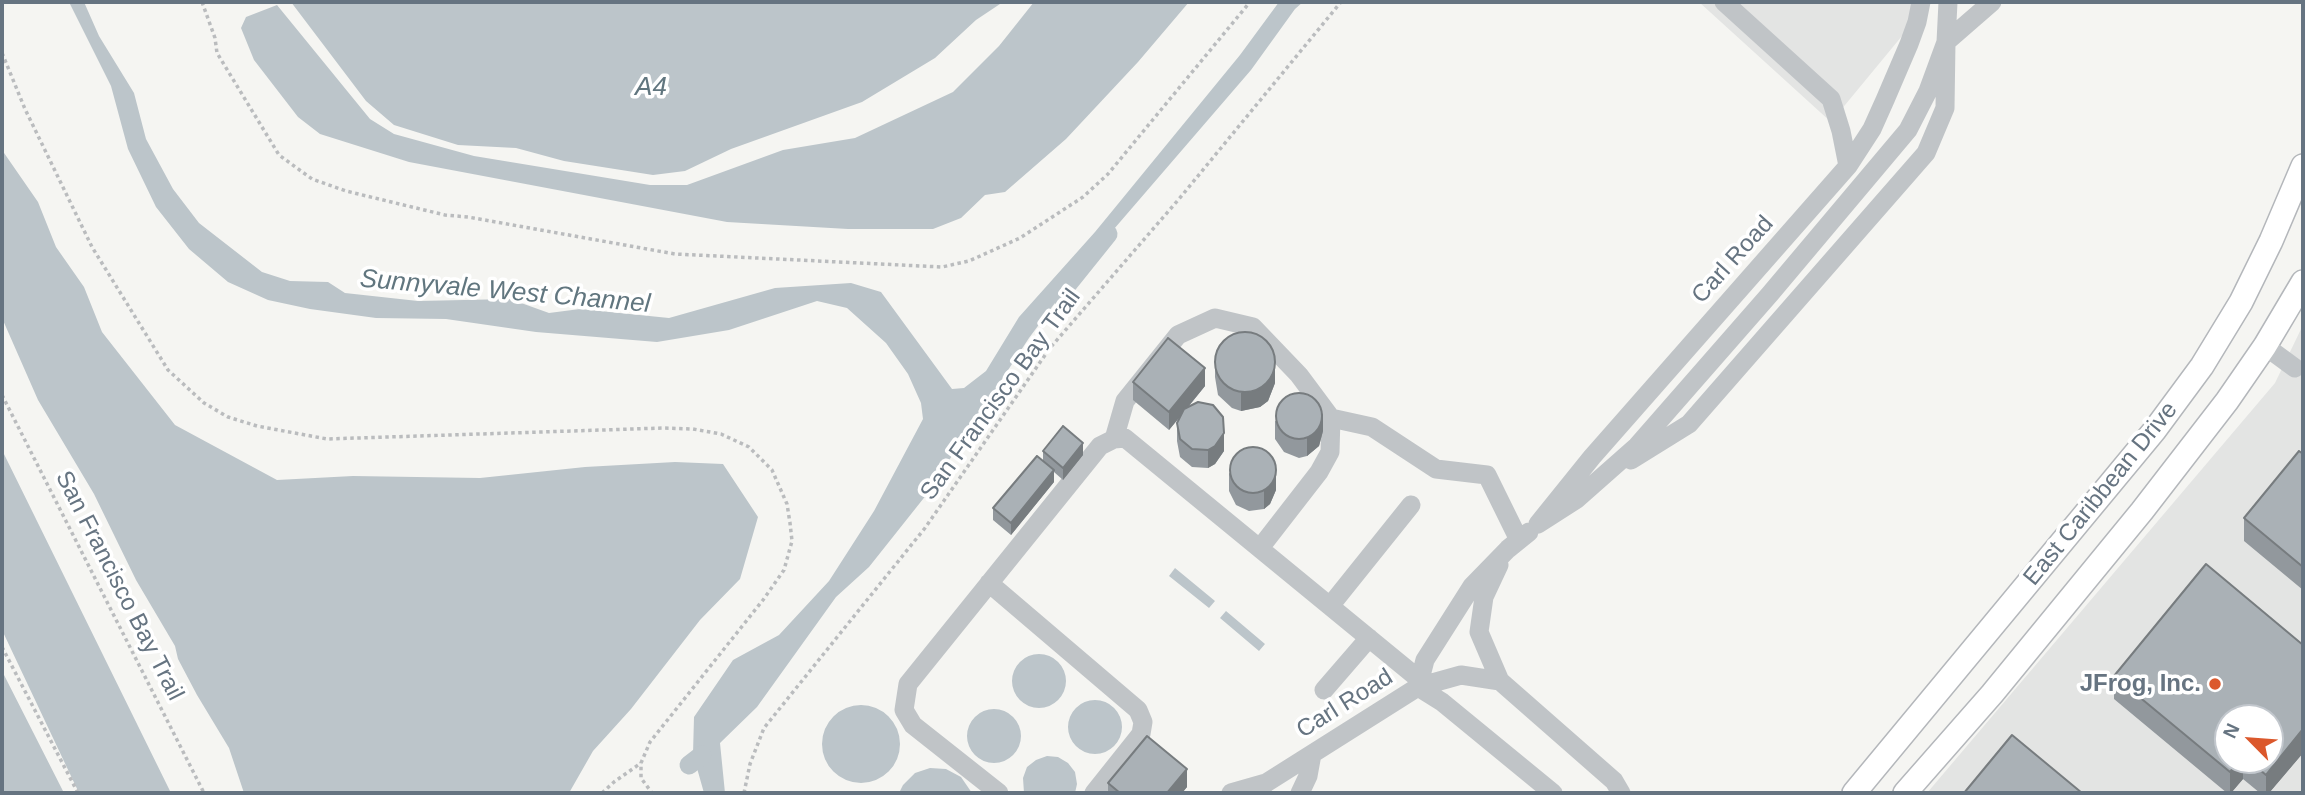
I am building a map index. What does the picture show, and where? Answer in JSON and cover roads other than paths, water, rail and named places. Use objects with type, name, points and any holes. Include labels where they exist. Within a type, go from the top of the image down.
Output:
[{"type":"main road","name":"East Caribbean Drive","points":[[1854,793],[2129,463],[2202,366],[2241,302],[2303,166]]},
{"type":"main road","name":"East Caribbean Drive","points":[[1905,793],[1992,694],[2142,511],[2227,401],[2265,346],[2303,282]]},
{"type":"lane","points":[[1724,2],[1831,99],[1842,131],[1848,166]]},
{"type":"lane","name":"Carl Road","points":[[1538,524],[1592,457],[1848,166],[1872,129],[1885,100],[1909,44],[1921,2]]},
{"type":"lane","name":"Carl Road","points":[[1605,474],[1650,450],[1689,424],[1926,153],[1945,108],[1948,2]]},
{"type":"lane","points":[[1946,42],[1992,2]]},
{"type":"lane","name":"Carl Road","points":[[1231,793],[1262,788],[1419,683],[1425,660],[1472,586],[1513,544],[1577,499],[1637,446],[1770,295],[1908,130],[1928,91],[1946,42]]},
{"type":"lane","points":[[1114,439],[1125,401],[1178,335],[1215,318],[1252,327],[1299,375],[1331,418],[1330,452],[1260,548]]},
{"type":"lane","points":[[2265,346],[2295,368]]},
{"type":"lane","points":[[1331,418],[1372,427],[1436,469],[1487,475],[1513,544],[1483,597],[1479,632],[1500,681],[1614,781],[1621,793]]},
{"type":"lane","points":[[999,793],[914,724],[904,710],[908,684],[1100,446],[1114,439],[1125,438],[1553,793]]},
{"type":"lane","points":[[1330,606],[1411,505]]},
{"type":"lane","points":[[989,583],[1138,710],[1143,722],[1141,734],[1094,793]]},
{"type":"lane","points":[[1324,690],[1369,638]]},
{"type":"lane","points":[[1419,683],[1461,675],[1500,681]]},
{"type":"lane","points":[[1300,793],[1308,776],[1312,754]]},
{"type":"water","points":[[69,2],[84,2],[99,36],[134,93],[146,139],[173,189],[199,223],[262,272],[290,281],[328,282],[345,293],[418,301],[510,299],[549,313],[580,309],[669,318],[775,288],[851,283],[881,292],[952,389],[964,388],[986,371],[1019,317],[1095,232],[1240,55],[1279,2],[1303,2],[1295,9],[1251,70],[1083,265],[1029,338],[927,494],[869,567],[836,597],[757,707],[720,743],[725,793],[704,793],[693,754],[694,717],[733,660],[779,635],[829,581],[874,511],[923,419],[921,403],[908,374],[886,343],[847,308],[817,301],[729,330],[657,342],[536,332],[446,319],[376,318],[268,300],[228,282],[189,249],[156,207],[128,149],[111,86]]},
{"type":"water","name":"A4","points":[[291,2],[1003,2],[976,20],[935,58],[862,102],[731,149],[685,171],[653,175],[564,161],[516,148],[458,145],[394,125],[366,101]]},
{"type":"water","points":[[1034,2],[1189,2],[1138,62],[1066,139],[1005,192],[985,195],[961,218],[933,229],[848,229],[727,222],[409,162],[320,134],[298,117],[254,60],[241,28],[246,17],[277,5],[370,119],[394,134],[474,156],[650,185],[687,185],[783,150],[855,138],[953,92],[999,46]]},
{"type":"water","points":[[2,150],[38,202],[56,247],[84,287],[102,332],[175,425],[277,480],[353,476],[480,478],[585,467],[675,462],[723,464],[758,517],[740,579],[700,620],[631,709],[593,751],[569,793],[244,793],[229,748],[197,695],[178,659],[175,646],[136,580],[94,494],[38,400],[2,318]]},
{"type":"water","points":[[2,450],[171,793],[79,793],[2,630]]},
{"type":"water","points":[[1175,568],[1215,601],[1209,608],[1169,576]]},
{"type":"water","points":[[1226,611],[1265,644],[1259,651],[1220,618]]},
{"type":"water","points":[[1039,654],[1058,662],[1066,681],[1058,700],[1039,708],[1020,700],[1012,681],[1020,662]]},
{"type":"water","points":[[2,671],[64,793],[2,793]]},
{"type":"water","points":[[1095,700],[1114,708],[1122,727],[1114,746],[1095,754],[1076,746],[1068,727],[1076,708]]},
{"type":"water","points":[[861,705],[876,708],[893,722],[900,744],[897,759],[883,776],[861,783],[846,780],[829,766],[822,744],[825,729],[839,712]]},
{"type":"water","points":[[994,709],[1013,717],[1021,736],[1013,755],[994,763],[975,755],[967,736],[975,717]]},
{"type":"water","points":[[1047,756],[1058,757],[1068,763],[1075,772],[1075,793],[1024,793],[1023,778],[1027,767]]},
{"type":"water","points":[[930,768],[946,769],[961,777],[972,793],[899,793],[915,773]]},
{"type":"waterway","points":[[1059,295],[1108,234]]},
{"type":"waterway","points":[[689,765],[702,755]]},
{"type":"place","name":"JFrog, Inc.","points":[[2215,684]]},
{"type":"water label","name":"Sunnyvale West Channel","points":[[505,292]]}]
